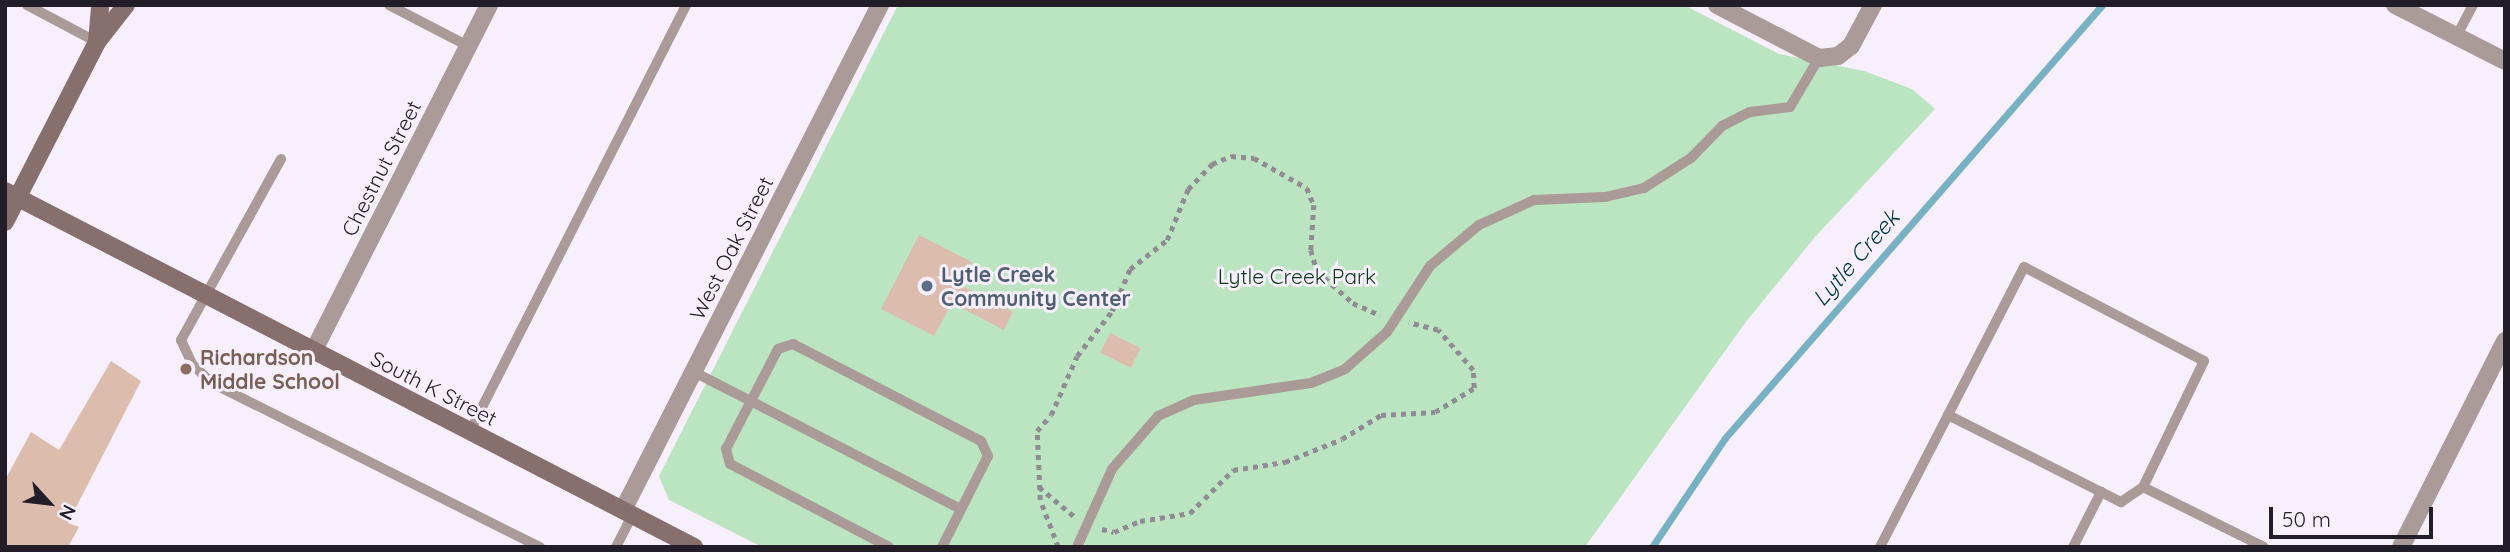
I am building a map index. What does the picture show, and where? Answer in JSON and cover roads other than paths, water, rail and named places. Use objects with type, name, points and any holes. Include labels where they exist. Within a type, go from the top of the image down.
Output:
[{"type":"street","points":[[97,42],[100,5]]},
{"type":"street","points":[[5,222],[12,195],[97,42],[126,5]]},
{"type":"street","name":"Chestnut Street","points":[[313,352],[489,5]]},
{"type":"street","name":"West Oak Street","points":[[627,513],[694,372],[880,5]]},
{"type":"street","points":[[1717,5],[1819,58],[1838,56],[1851,46],[1873,5]]},
{"type":"street","points":[[2395,5],[2505,61]]},
{"type":"street","name":"South K Street","points":[[12,195],[204,298],[694,547]]},
{"type":"street","points":[[2400,547],[2500,362],[2505,341]]},
{"type":"lane","points":[[27,5],[97,42]]},
{"type":"lane","points":[[389,5],[468,46]]},
{"type":"lane","points":[[470,431],[686,5]]},
{"type":"lane","points":[[2456,37],[2473,5]]},
{"type":"lane","points":[[1077,547],[1112,469],[1158,415],[1194,400],[1311,383],[1365,357],[1395,321],[1430,266],[1479,225],[1534,200],[1605,197],[1644,188],[1691,158],[1722,127],[1750,112],[1790,107],[1819,58]]},
{"type":"lane","points":[[281,159],[181,340],[192,364],[212,383],[540,547]]},
{"type":"lane","points":[[1880,547],[2024,267],[2204,361],[2143,488],[2121,502],[1948,415]]},
{"type":"lane","points":[[889,547],[730,464],[726,449],[778,349],[793,344],[981,441],[988,456],[942,547]]},
{"type":"lane","points":[[694,372],[961,509]]},
{"type":"lane","points":[[2143,488],[2264,547]]},
{"type":"lane","points":[[2073,547],[2101,492]]},
{"type":"lane","points":[[616,547],[627,513]]},
{"type":"waterway","name":"Lytle Creek","points":[[1652,547],[1725,438],[2102,5]]},
{"type":"place","name":"Lytle Creek Community Center","points":[[927,286]]},
{"type":"place","name":"Richardson Middle School","points":[[186,369]]},
{"type":"park label","name":"Lytle Creek Park","points":[[1297,276]]}]
